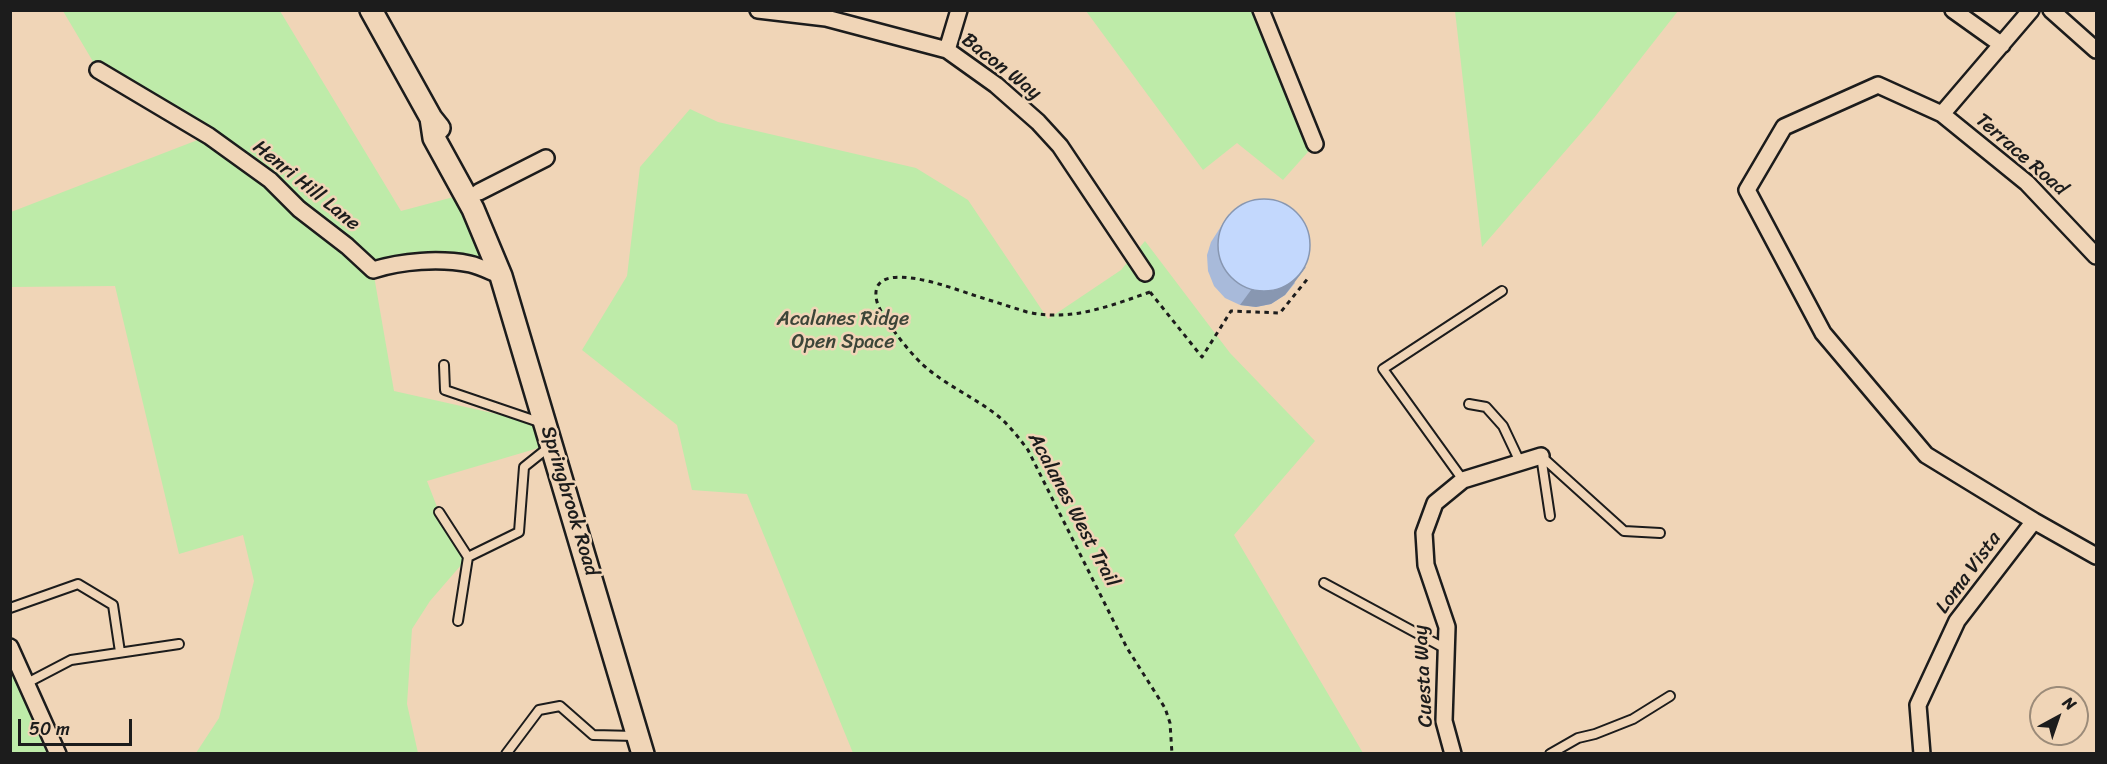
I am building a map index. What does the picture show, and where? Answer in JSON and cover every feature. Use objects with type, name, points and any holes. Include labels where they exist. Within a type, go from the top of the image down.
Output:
[{"type":"street","name":"Springbrook Road","points":[[371,10],[431,118],[479,192],[488,222],[491,250]]},
{"type":"street","name":"Bacon Way","points":[[758,10],[826,18],[947,50],[996,85],[1038,122],[1060,146],[1144,273]]},
{"type":"street","points":[[947,50],[959,10]]},
{"type":"street","points":[[1260,10],[1315,144]]},
{"type":"street","points":[[1953,10],[2002,45]]},
{"type":"street","points":[[1942,114],[2031,10]]},
{"type":"street","points":[[2051,10],[2097,50]]},
{"type":"street","name":"Henri Hill Lane","points":[[98,70],[209,136],[270,180],[299,209],[347,246],[373,270],[397,263],[430,262],[471,264],[501,276]]},
{"type":"street","name":"Terrace Road","points":[[2034,522],[1926,455],[1823,333],[1747,190],[1784,127],[1878,85],[1942,114],[2028,183],[2097,256]]},
{"type":"street","name":"Springbrook Road","points":[[431,118],[434,138],[473,209],[501,276],[640,745]]},
{"type":"street","points":[[479,192],[546,158]]},
{"type":"street","name":"Cuesta Way","points":[[1453,753],[1444,721],[1446,627],[1426,565],[1424,533],[1435,503],[1463,480],[1541,456]]},
{"type":"street","points":[[2034,522],[2097,556]]},
{"type":"street","name":"Loma Vista","points":[[1922,753],[1918,705],[1957,621],[2034,522]]},
{"type":"street","points":[[10,647],[58,753]]},
{"type":"lane","points":[[1463,480],[1383,369],[1502,291]]},
{"type":"lane","points":[[444,365],[445,390],[549,435],[524,467],[519,532],[468,557]]},
{"type":"lane","points":[[1469,404],[1486,408],[1503,426],[1520,462]]},
{"type":"lane","points":[[1541,456],[1550,516]]},
{"type":"lane","points":[[1541,456],[1624,531],[1660,533]]},
{"type":"lane","points":[[439,512],[468,557],[458,621]]},
{"type":"lane","points":[[1324,583],[1446,649]]},
{"type":"lane","points":[[10,608],[78,584],[113,605],[120,652]]},
{"type":"lane","points":[[27,683],[71,660],[179,644]]},
{"type":"lane","points":[[1550,753],[1578,738],[1633,719],[1670,696]]},
{"type":"lane","points":[[506,753],[539,710],[560,706],[593,735],[640,745]]},
{"type":"path","name":"Acalanes West Trail","points":[[1172,753],[1170,723],[1165,708],[1127,648],[1028,450],[1016,434],[997,416],[921,363],[878,305],[875,292],[879,283],[886,279],[901,277],[922,279],[1027,312],[1063,316],[1107,307],[1150,292],[1202,357],[1231,311],[1280,313],[1309,277]]},
{"type":"green space","points":[[63,11],[280,11],[401,211],[461,195],[483,266],[373,270],[394,391],[546,425],[552,444],[427,481],[439,512],[468,557],[430,601],[412,629],[407,704],[418,753],[196,753],[219,718],[254,581],[243,535],[179,554],[115,286],[11,287],[11,212],[208,136],[98,70]]},
{"type":"green space","points":[[1086,11],[1261,11],[1315,144],[1283,180],[1237,143],[1203,170]]},
{"type":"green space","points":[[1455,11],[1678,11],[1594,118],[1482,247]]},
{"type":"green space","name":"Acalanes Ridge Open Space","points":[[690,109],[718,122],[916,168],[968,200],[1048,319],[1121,270],[1145,241],[1230,353],[1315,441],[1234,535],[1363,753],[853,753],[747,494],[692,490],[677,425],[582,350],[627,276],[640,167]]},
{"type":"green space","points":[[10,647],[58,753],[11,753]]},
{"type":"building","points":[[1255,199],[1273,199],[1290,206],[1303,219],[1310,236],[1310,254],[1303,271],[1290,284],[1273,291],[1255,291],[1238,284],[1225,271],[1218,254],[1218,236],[1225,219],[1238,206]]}]
